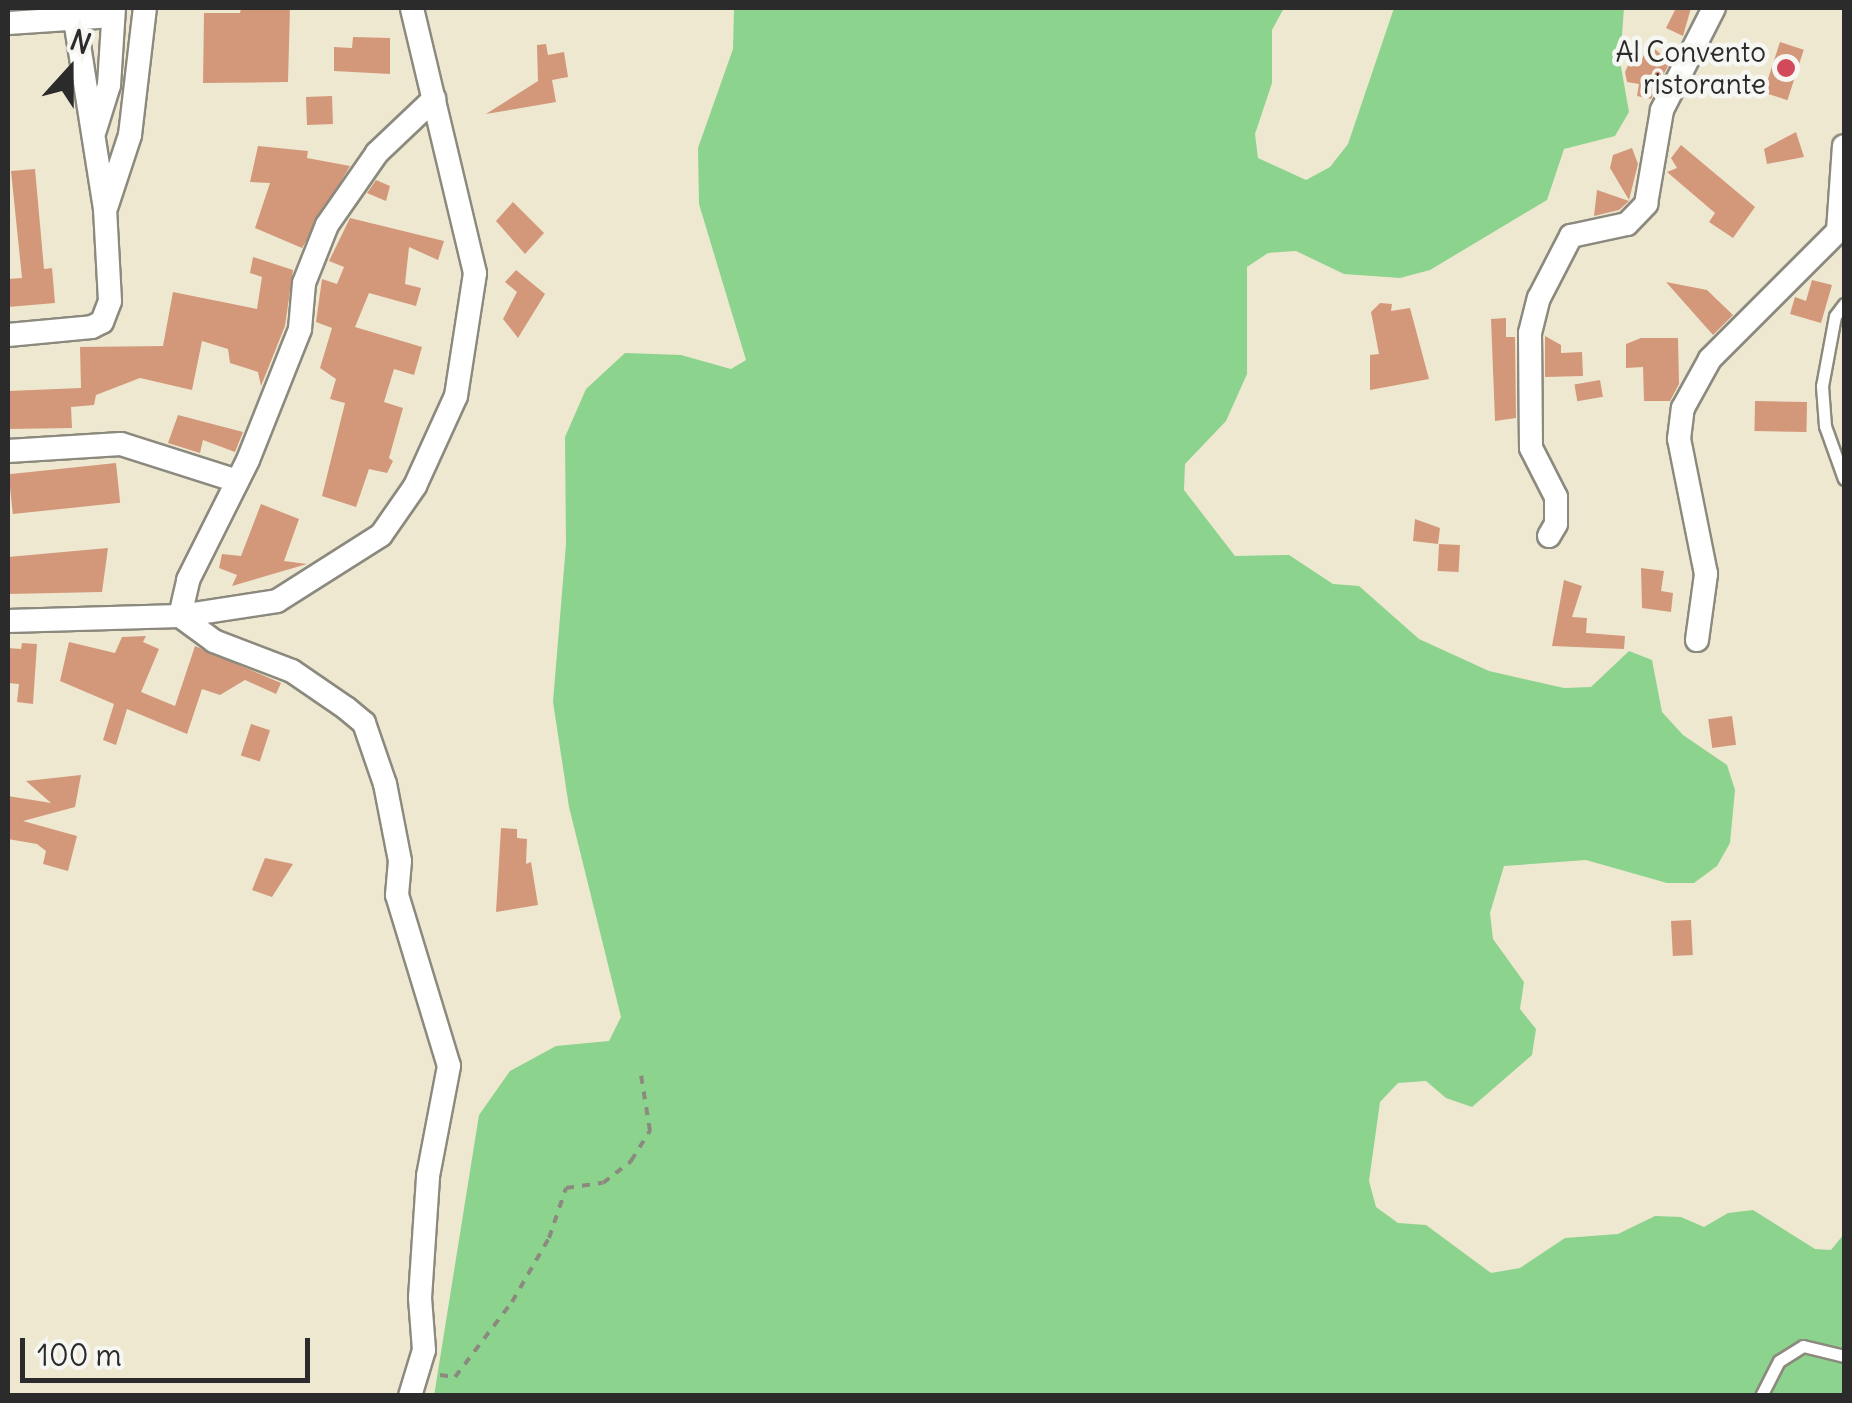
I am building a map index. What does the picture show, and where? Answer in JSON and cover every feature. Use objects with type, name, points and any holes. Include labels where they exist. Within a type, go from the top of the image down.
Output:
[{"type":"street","points":[[106,209],[130,135],[145,8]]},
{"type":"street","points":[[8,622],[180,616],[277,601],[346,563],[382,535],[441,438],[468,346],[475,273],[412,8]]},
{"type":"street","points":[[1549,536],[1556,524],[1556,496],[1530,448],[1530,334],[1539,298],[1571,236],[1626,224],[1646,204],[1662,110],[1714,8]]},
{"type":"street","points":[[8,23],[114,12],[107,98],[94,133]]},
{"type":"street","points":[[8,335],[102,322],[110,301],[106,209],[75,18]]},
{"type":"street","points":[[180,616],[188,580],[237,481],[300,329],[304,282],[327,226],[377,153],[434,99]]},
{"type":"street","points":[[1697,640],[1706,574],[1679,439],[1683,408],[1710,359],[1838,231],[1844,194],[1844,146]]},
{"type":"street","points":[[8,451],[120,444],[237,481]]},
{"type":"street","points":[[180,616],[214,641],[292,672],[364,723],[385,784],[400,860],[397,895],[449,1066],[428,1176],[420,1372],[410,1396]]},
{"type":"lane","points":[[1844,304],[1835,316],[1822,386],[1826,426],[1844,478]]},
{"type":"lane","points":[[1761,1396],[1779,1361],[1803,1346],[1844,1356]]},
{"type":"path","points":[[420,1372],[455,1376],[512,1302],[549,1238],[566,1188],[603,1183],[631,1161],[650,1130],[641,1075]]},
{"type":"green space","points":[[734,8],[1284,8],[1272,30],[1272,83],[1255,134],[1258,158],[1306,180],[1330,167],[1348,144],[1394,8],[1624,8],[1620,61],[1629,112],[1615,136],[1564,149],[1547,200],[1430,270],[1400,278],[1344,274],[1296,251],[1268,253],[1247,267],[1247,374],[1226,421],[1185,464],[1184,490],[1235,556],[1289,555],[1333,584],[1359,586],[1419,639],[1489,671],[1564,688],[1591,687],[1629,651],[1652,660],[1662,712],[1683,735],[1727,765],[1735,790],[1730,843],[1717,866],[1694,883],[1667,883],[1586,860],[1504,866],[1490,913],[1493,939],[1524,982],[1520,1009],[1536,1029],[1532,1055],[1472,1107],[1446,1098],[1426,1081],[1398,1083],[1380,1102],[1369,1181],[1376,1207],[1398,1223],[1426,1225],[1491,1273],[1520,1268],[1565,1238],[1618,1234],[1655,1216],[1681,1217],[1704,1227],[1728,1213],[1753,1210],[1815,1249],[1831,1250],[1844,1234],[1844,1395],[434,1396],[479,1115],[510,1071],[556,1046],[609,1041],[621,1017],[569,807],[553,702],[566,544],[565,437],[586,389],[625,353],[681,355],[731,369],[746,360],[699,204],[698,148],[733,49]]},
{"type":"building","points":[[241,8],[290,8],[288,82],[203,83],[204,13],[240,13]]},
{"type":"building","points":[[1676,8],[1691,8],[1683,36],[1666,28]]},
{"type":"building","points":[[353,37],[390,38],[390,74],[334,71],[334,47],[352,48]]},
{"type":"building","points":[[1780,42],[1804,50],[1787,100],[1764,92]]},
{"type":"building","points":[[546,44],[548,55],[564,52],[568,77],[552,80],[556,102],[486,114],[538,81],[537,45]]},
{"type":"building","points":[[1649,44],[1670,62],[1651,99],[1637,96],[1639,84],[1627,82],[1625,72],[1631,59],[1640,63]]},
{"type":"building","points":[[332,96],[333,124],[307,125],[306,97]]},
{"type":"building","points":[[1796,132],[1804,157],[1767,164],[1764,149]]},
{"type":"building","points":[[1681,145],[1755,207],[1733,238],[1709,222],[1715,213],[1667,172],[1677,168],[1671,158]]},
{"type":"building","points":[[258,146],[308,151],[307,158],[350,166],[302,248],[255,228],[270,183],[250,182]]},
{"type":"building","points":[[1632,148],[1638,164],[1629,200],[1610,168],[1613,155]]},
{"type":"building","points":[[35,169],[44,269],[52,268],[55,303],[8,307],[8,279],[22,278],[11,171]]},
{"type":"building","points":[[376,180],[390,186],[386,201],[367,193]]},
{"type":"building","points":[[1597,190],[1629,201],[1619,210],[1594,216]]},
{"type":"building","points":[[513,202],[544,233],[525,254],[496,221]]},
{"type":"building","points":[[350,218],[444,241],[438,260],[409,247],[405,284],[421,288],[416,306],[369,293],[355,327],[422,347],[414,375],[394,369],[384,402],[403,408],[389,458],[393,461],[387,473],[369,469],[356,507],[322,496],[345,403],[330,399],[336,379],[320,368],[332,328],[316,322],[322,279],[337,284],[344,267],[329,261]]},
{"type":"building","points":[[253,257],[293,270],[285,326],[261,386],[258,372],[230,363],[228,349],[202,341],[192,390],[140,378],[96,395],[94,405],[71,407],[72,428],[8,429],[8,391],[81,388],[80,347],[163,346],[173,292],[257,309],[262,277],[250,273]]},
{"type":"building","points":[[516,270],[545,294],[518,338],[503,319],[517,292],[505,282]]},
{"type":"building","points":[[1812,280],[1832,285],[1821,323],[1790,314],[1795,297],[1806,301]]},
{"type":"building","points":[[1666,282],[1707,290],[1733,315],[1713,335]]},
{"type":"building","points":[[1380,303],[1392,304],[1391,311],[1410,308],[1429,379],[1370,390],[1370,355],[1379,354],[1371,312]]},
{"type":"building","points":[[1506,318],[1506,337],[1515,337],[1516,418],[1495,421],[1491,319]]},
{"type":"building","points":[[1545,336],[1561,345],[1561,353],[1582,352],[1583,376],[1545,377]]},
{"type":"building","points":[[1641,338],[1678,338],[1679,384],[1670,401],[1644,401],[1643,367],[1626,368],[1626,344]]},
{"type":"building","points":[[1600,380],[1603,397],[1577,401],[1574,385]]},
{"type":"building","points":[[1755,401],[1807,402],[1806,432],[1754,431]]},
{"type":"building","points":[[178,415],[243,432],[235,452],[203,440],[200,453],[168,443]]},
{"type":"building","points":[[116,463],[120,503],[13,514],[9,474]]},
{"type":"building","points":[[261,504],[299,519],[284,561],[307,564],[232,586],[237,575],[219,568],[222,554],[241,556]]},
{"type":"building","points":[[1415,519],[1440,528],[1438,544],[1413,541]]},
{"type":"building","points":[[1439,544],[1460,545],[1459,572],[1438,571]]},
{"type":"building","points":[[108,548],[102,592],[8,594],[8,557]]},
{"type":"building","points":[[1641,568],[1664,571],[1661,591],[1673,593],[1671,612],[1642,608]]},
{"type":"building","points":[[1564,580],[1582,586],[1572,617],[1587,618],[1586,633],[1625,636],[1624,649],[1552,646]]},
{"type":"building","points":[[146,636],[143,642],[159,649],[141,692],[175,706],[195,646],[281,683],[276,694],[245,680],[220,695],[202,689],[187,734],[127,709],[116,745],[103,740],[114,704],[60,681],[69,642],[115,653],[122,637]]},
{"type":"building","points":[[22,643],[37,644],[33,704],[17,702],[19,684],[8,683],[8,648],[21,649]]},
{"type":"building","points":[[1732,716],[1736,745],[1712,748],[1708,719]]},
{"type":"building","points":[[251,724],[270,730],[260,762],[241,755]]},
{"type":"building","points":[[81,775],[75,807],[23,821],[77,836],[68,871],[43,864],[46,851],[37,844],[8,839],[8,796],[51,803],[26,781]]},
{"type":"building","points":[[501,828],[517,829],[517,838],[527,839],[526,864],[531,862],[538,905],[496,912]]},
{"type":"building","points":[[265,858],[293,864],[272,897],[252,890]]},
{"type":"building","points":[[1691,920],[1693,955],[1673,956],[1671,921]]},
{"type":"place","name":"Al Convento ristorante","points":[[1786,68]]}]
